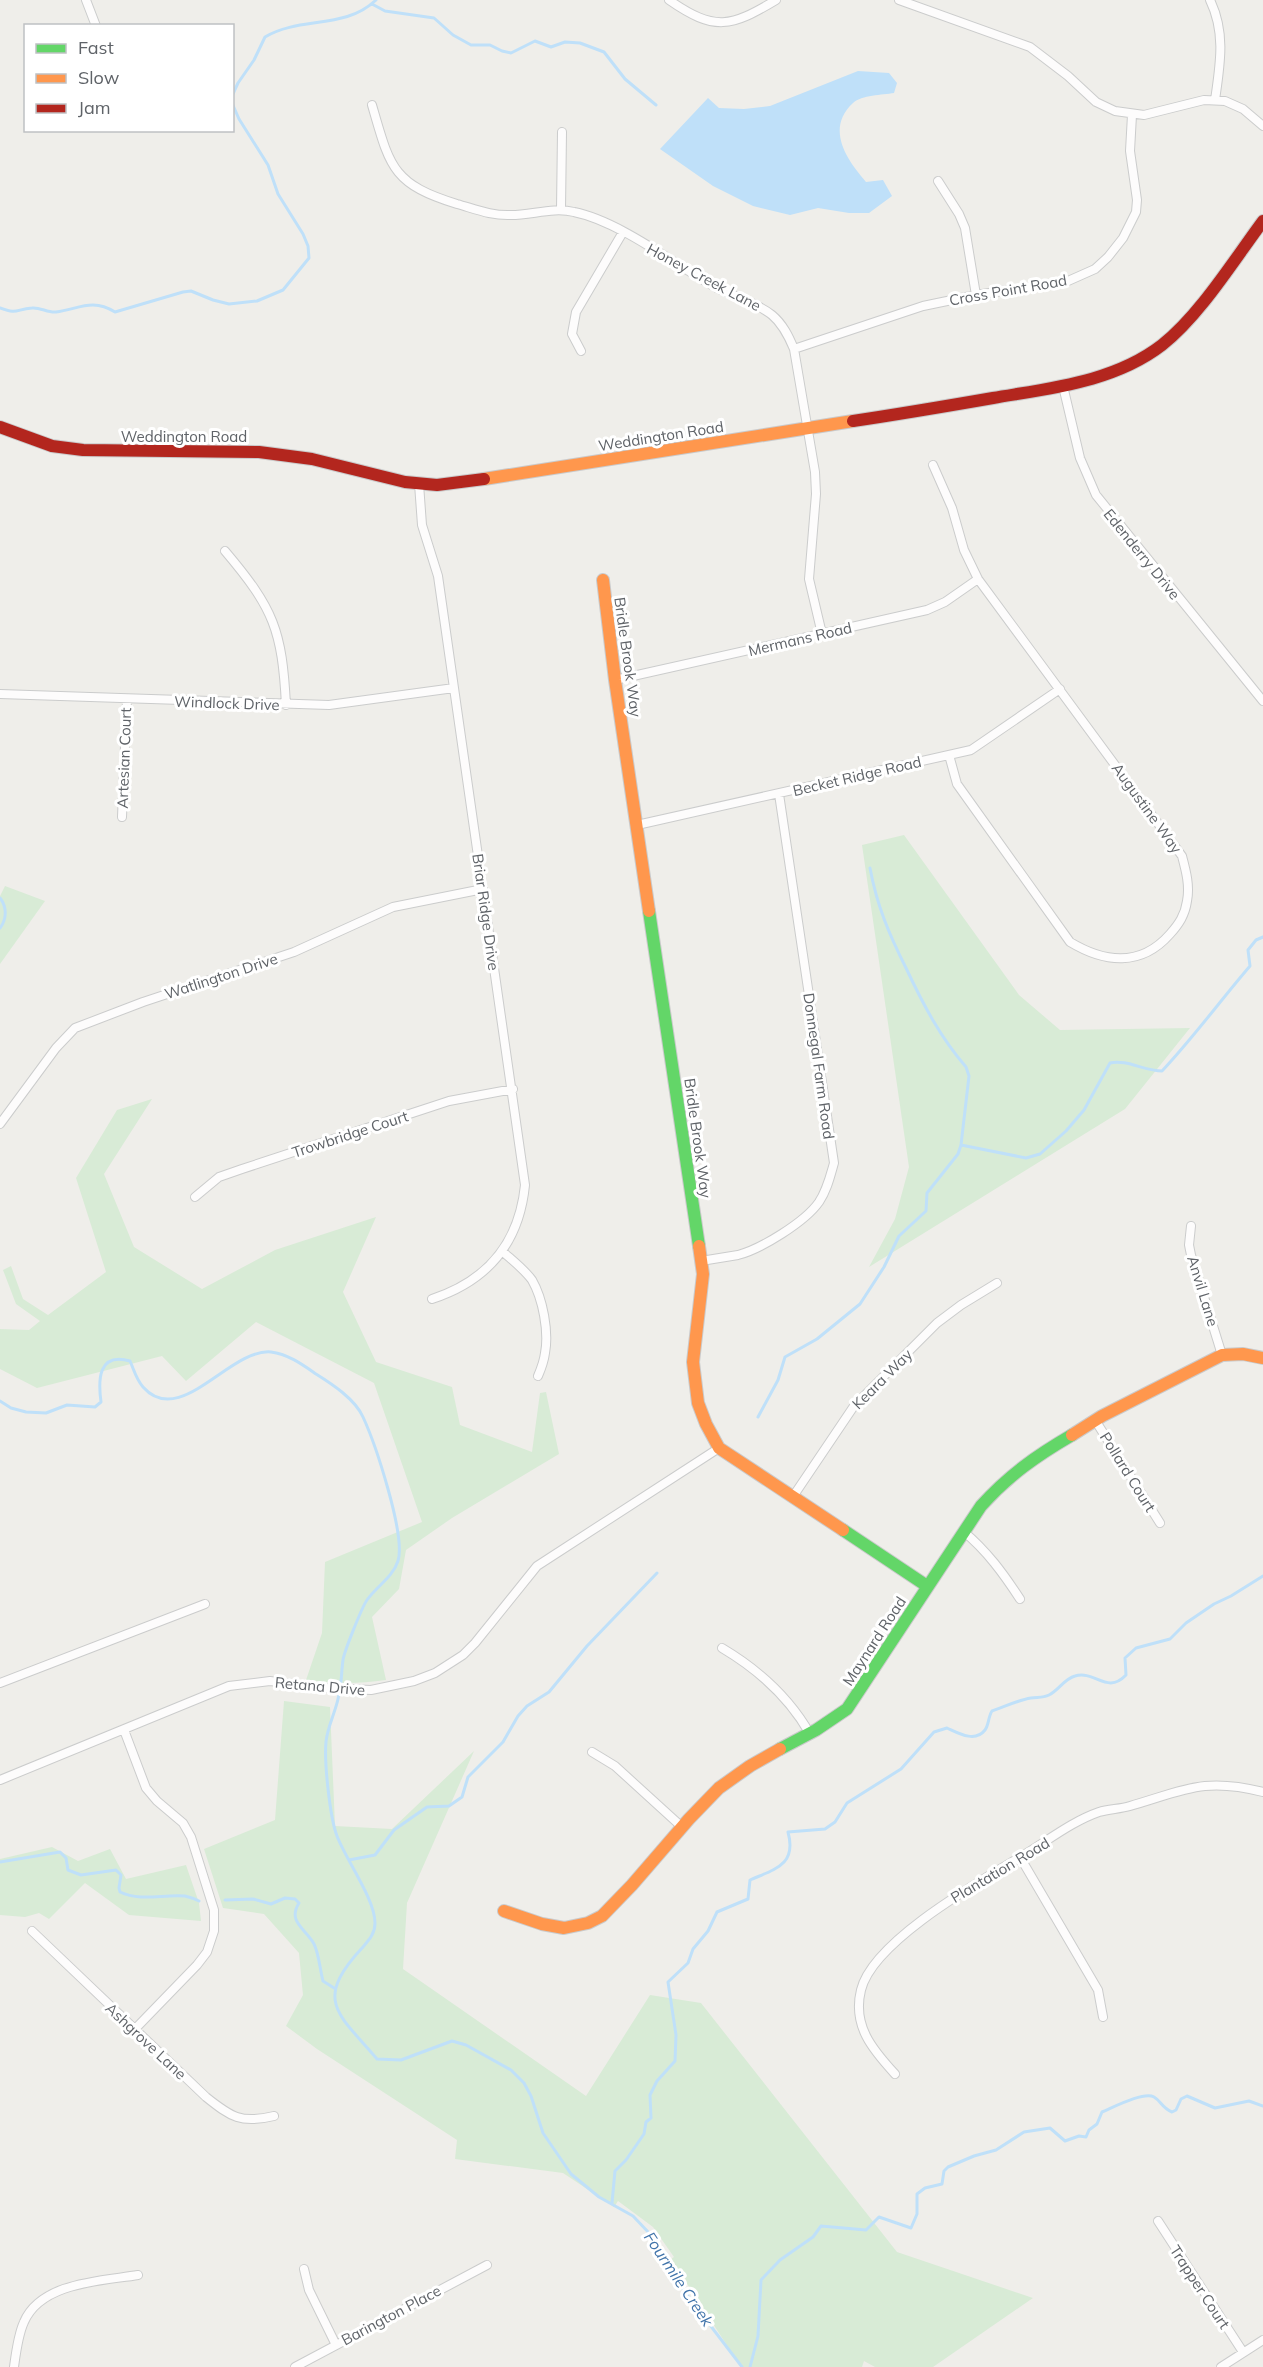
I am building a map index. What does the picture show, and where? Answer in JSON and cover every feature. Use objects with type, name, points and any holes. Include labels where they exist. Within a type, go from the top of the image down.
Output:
[{"type":"street","points":[[86,0],[95,24]]},
{"type":"street","points":[[669,0],[698,17],[722,23],[734,22],[754,14],[770,1]]},
{"type":"street","points":[[899,0],[1030,46],[1096,102],[1115,111],[1144,115],[1204,100],[1215,100],[1234,104],[1263,126]]},
{"type":"street","points":[[1210,0],[1219,23],[1221,40],[1215,100]]},
{"type":"street","name":"Honey Creek Lane","points":[[372,105],[387,155],[398,173],[413,187],[438,198],[498,215],[520,215],[561,209],[592,217],[623,232],[713,285],[771,314],[783,328],[794,349],[815,472],[816,494],[809,579],[822,634]]},
{"type":"street","name":"Cross Point Road","points":[[794,349],[923,306],[976,295],[1068,281],[1095,269],[1108,257],[1130,226],[1136,212],[1137,200],[1130,151],[1132,115]]},
{"type":"street","points":[[561,209],[562,132]]},
{"type":"street","points":[[938,181],[959,214],[964,228],[976,295]]},
{"type":"street","name":"Weddington Road","points":[[0,427],[30,439],[73,449],[259,452],[312,459],[419,484],[437,485],[806,429],[1063,386],[1125,367],[1163,344],[1191,317],[1263,221]]},
{"type":"street","points":[[581,351],[572,334],[576,312],[623,232]]},
{"type":"street","name":"Edenderry Drive","points":[[1063,386],[1080,458],[1096,495],[1263,700]]},
{"type":"street","name":"Augustine Way","points":[[933,465],[952,508],[964,550],[978,579],[1182,856],[1188,878],[1187,901],[1181,921],[1164,941],[1148,952],[1128,959],[1108,958],[1088,953],[1070,942],[957,784],[949,755]]},
{"type":"street","name":"Briar Ridge Drive","points":[[419,484],[422,525],[438,576],[525,1185],[524,1200],[517,1223],[502,1251],[492,1263],[464,1287],[432,1299]]},
{"type":"street","points":[[225,551],[249,579],[272,618],[284,663],[286,705]]},
{"type":"street","name":"Mermans Road","points":[[615,681],[927,610],[945,602],[978,579]]},
{"type":"street","name":"Bridle Brook Way","points":[[603,580],[615,681],[703,1274],[693,1332],[693,1374],[696,1401],[705,1425],[719,1448],[927,1586]]},
{"type":"street","name":"Windlock Drive","points":[[0,694],[286,705],[348,703],[454,688]]},
{"type":"street","name":"Becket Ridge Road","points":[[637,825],[971,750],[1060,689]]},
{"type":"street","name":"Artesian Court","points":[[122,817],[127,699]]},
{"type":"street","name":"Donnegal Farm Road","points":[[701,1261],[754,1249],[805,1218],[818,1203],[827,1187],[834,1163],[780,794]]},
{"type":"street","name":"Watlington Drive","points":[[0,1125],[56,1048],[75,1028],[143,1002],[294,952],[393,907],[483,889]]},
{"type":"street","name":"Trowbridge Court","points":[[195,1197],[210,1183],[242,1169],[449,1101],[513,1089]]},
{"type":"street","name":"Anvil Lane","points":[[1191,1226],[1189,1245],[1191,1255],[1222,1355]]},
{"type":"street","points":[[502,1251],[532,1280],[539,1300],[546,1340],[545,1354],[538,1376]]},
{"type":"street","name":"Keara Way","points":[[792,1498],[854,1406],[937,1323],[997,1282]]},
{"type":"street","name":"Maynard Road","points":[[504,1911],[551,1927],[566,1929],[587,1924],[602,1916],[719,1788],[737,1775],[810,1734],[847,1709],[963,1531],[981,1506],[1019,1468],[1095,1420],[1222,1355],[1243,1354],[1263,1358]]},
{"type":"street","name":"Pollard Court","points":[[1095,1420],[1160,1523]]},
{"type":"street","name":"Retana Drive","points":[[0,1780],[229,1686],[270,1681],[323,1688],[371,1690],[414,1681],[448,1665],[476,1643],[524,1579],[537,1566],[719,1448]]},
{"type":"street","points":[[963,1531],[984,1549],[1002,1570],[1020,1599]]},
{"type":"street","points":[[0,1683],[205,1604]]},
{"type":"street","points":[[722,1648],[756,1670],[771,1683],[798,1713],[810,1734]]},
{"type":"street","points":[[124,1730],[146,1788],[157,1801],[183,1823],[191,1837],[214,1910],[214,1931],[207,1952],[135,2029]]},
{"type":"street","points":[[592,1752],[615,1766],[682,1827]]},
{"type":"street","name":"Plantation Road","points":[[895,2074],[874,2051],[860,2023],[860,1995],[869,1972],[887,1952],[940,1906],[1072,1826],[1100,1812],[1132,1806],[1181,1790],[1222,1784],[1263,1792]]},
{"type":"street","points":[[1020,1857],[1098,1990],[1103,2017]]},
{"type":"street","name":"Ashgrove Lane","points":[[32,1931],[197,2090],[222,2110],[246,2121],[274,2116]]},
{"type":"street","name":"Trapper Court","points":[[1158,2221],[1243,2352]]},
{"type":"street","name":"Barington Place","points":[[295,2367],[487,2265]]},
{"type":"street","points":[[304,2269],[309,2290],[336,2345]]},
{"type":"street","points":[[14,2367],[24,2320],[29,2312],[44,2299],[79,2285],[138,2275]]},
{"type":"street","points":[[1221,2367],[1263,2340]]},
{"type":"green space","points":[[904,835],[1019,995],[1060,1030],[1190,1028],[1125,1109],[869,1267],[895,1219],[909,1167],[862,845]]},
{"type":"green space","points":[[5,886],[45,901],[0,964],[0,896]]},
{"type":"green space","points":[[152,1099],[104,1174],[134,1247],[202,1289],[275,1250],[376,1217],[343,1292],[376,1362],[452,1387],[460,1425],[532,1452],[540,1393],[546,1392],[559,1454],[452,1518],[406,1550],[399,1589],[372,1617],[386,1680],[346,1683],[306,1680],[322,1633],[325,1562],[422,1522],[374,1383],[256,1322],[186,1381],[162,1356],[37,1388],[0,1369],[0,1329],[29,1330],[40,1321],[16,1304],[3,1270],[11,1266],[23,1299],[48,1315],[106,1272],[76,1178],[117,1110]]},
{"type":"green space","points":[[284,1701],[330,1707],[335,1826],[392,1829],[474,1751],[407,1903],[403,1969],[586,2096],[650,1995],[701,2003],[897,2252],[1033,2298],[933,2367],[875,2367],[864,2361],[862,2367],[741,2367],[671,2259],[674,2257],[653,2227],[618,2201],[614,2207],[563,2173],[455,2159],[457,2140],[317,2049],[286,2026],[303,1995],[299,1953],[264,1914],[223,1908],[204,1849],[275,1820]]},
{"type":"green space","points":[[52,1847],[78,1861],[110,1849],[126,1879],[186,1865],[199,1903],[201,1921],[129,1915],[85,1883],[49,1919],[39,1913],[25,1917],[0,1915],[0,1859]]},
{"type":"water","points":[[858,71],[889,73],[897,83],[894,93],[857,100],[845,113],[841,123],[842,144],[852,164],[866,182],[883,180],[892,196],[869,213],[849,213],[818,208],[790,215],[753,206],[713,186],[660,149],[708,98],[719,108],[744,109],[770,106]]},
{"type":"waterway","points":[[234,92],[265,37],[293,27],[350,15],[376,0]]},
{"type":"waterway","points":[[372,4],[385,11],[434,18],[453,35],[471,45],[490,45],[511,53],[535,41],[551,47],[565,42],[580,43],[604,52],[625,79],[656,105]]},
{"type":"waterway","points":[[0,308],[14,311],[35,308],[56,312],[92,305],[115,312],[183,292],[191,291],[229,304],[257,301],[283,290],[309,258],[308,246],[278,194],[268,165],[234,108]]},
{"type":"waterway","points":[[758,1417],[778,1380],[785,1357],[817,1339],[860,1304],[884,1267],[899,1236],[926,1211],[927,1193],[958,1154],[961,1145],[969,1076],[966,1067],[933,1020],[900,956],[880,907],[870,868]]},
{"type":"waterway","name":"Fourmile Creek","points":[[0,898],[5,913],[0,928]]},
{"type":"waterway","points":[[961,1145],[1026,1158],[1040,1154],[1066,1131],[1084,1110],[1110,1063],[1116,1062],[1162,1071],[1250,966],[1248,950],[1256,940],[1263,937]]},
{"type":"waterway","name":"Fourmile Creek","points":[[0,1401],[11,1408],[26,1412],[46,1413],[67,1405],[95,1407],[101,1402],[102,1370],[106,1364],[119,1359],[130,1361],[143,1387],[157,1397],[173,1399],[206,1384],[255,1354],[271,1352],[289,1357],[301,1364],[336,1387],[355,1404],[375,1447],[388,1489],[398,1531],[399,1548],[396,1567],[367,1600],[350,1639],[343,1660],[337,1704],[327,1737],[327,1776],[334,1828],[370,1903],[375,1923],[371,1937],[347,1966],[338,1981],[335,1994],[336,2006],[351,2030],[377,2059],[401,2060],[452,2041],[466,2045],[511,2070],[524,2083],[531,2096],[543,2133],[571,2174],[599,2197],[633,2216],[650,2234],[684,2291],[742,2367]]},
{"type":"waterway","points":[[349,1860],[375,1855],[394,1830],[427,1807],[449,1806],[462,1797],[468,1777],[503,1742],[518,1716],[527,1706],[549,1692],[587,1646],[657,1573]]},
{"type":"waterway","points":[[612,2203],[615,2171],[626,2160],[644,2134],[646,2122],[651,2118],[650,2095],[657,2081],[675,2061],[676,2035],[668,1982],[688,1963],[693,1949],[708,1931],[717,1912],[748,1899],[750,1880],[775,1869],[787,1859],[790,1843],[788,1832],[825,1829],[835,1822],[847,1803],[901,1769],[934,1732],[947,1728],[966,1736],[976,1736],[986,1728],[992,1711],[1021,1700],[1047,1696],[1075,1676],[1089,1676],[1107,1683],[1119,1681],[1126,1675],[1125,1658],[1136,1648],[1170,1639],[1186,1623],[1214,1604],[1263,1576]]},
{"type":"waterway","points":[[0,1862],[60,1852],[66,1858],[68,1870],[81,1875],[116,1870],[121,1875],[120,1892],[128,1895],[136,1897],[185,1896],[199,1901]]},
{"type":"waterway","points":[[225,1900],[253,1899],[271,1904],[285,1898],[295,1899],[299,1903],[295,1915],[296,1920],[314,1944],[323,1981],[334,1988]]},
{"type":"waterway","points":[[750,2367],[758,2336],[761,2280],[780,2260],[813,2237],[821,2226],[866,2230],[879,2217],[911,2228],[917,2214],[917,2194],[925,2188],[942,2184],[944,2171],[948,2167],[996,2150],[1024,2132],[1050,2128],[1065,2141],[1079,2136],[1086,2137],[1089,2130],[1097,2124],[1102,2112],[1143,2096],[1154,2097],[1172,2112],[1176,2110],[1181,2099],[1187,2096],[1215,2108],[1249,2101],[1263,2106]]},
{"type":"traffic: fast","points":[[649,911],[699,1246]]},
{"type":"traffic: fast","points":[[780,1749],[816,1730],[847,1709],[981,1506],[1024,1467],[1072,1435]]},
{"type":"traffic: fast","points":[[843,1530],[927,1586]]},
{"type":"traffic: slow","points":[[484,479],[853,421]]},
{"type":"traffic: slow","points":[[603,580],[615,680],[649,911]]},
{"type":"traffic: slow","points":[[699,1246],[703,1274],[693,1362],[698,1403],[706,1424],[719,1448],[843,1530]]},
{"type":"traffic: slow","points":[[1072,1435],[1102,1416],[1222,1355],[1243,1354],[1263,1358]]},
{"type":"traffic: slow","points":[[504,1911],[542,1924],[564,1928],[588,1923],[602,1916],[719,1788],[750,1766],[780,1749]]},
{"type":"traffic: jam","points":[[853,421],[1059,387],[1124,367],[1162,345],[1176,333],[1216,286],[1263,221]]},
{"type":"traffic: jam","points":[[0,427],[52,446],[83,450],[259,452],[312,459],[405,482],[437,485],[484,479]]}]
